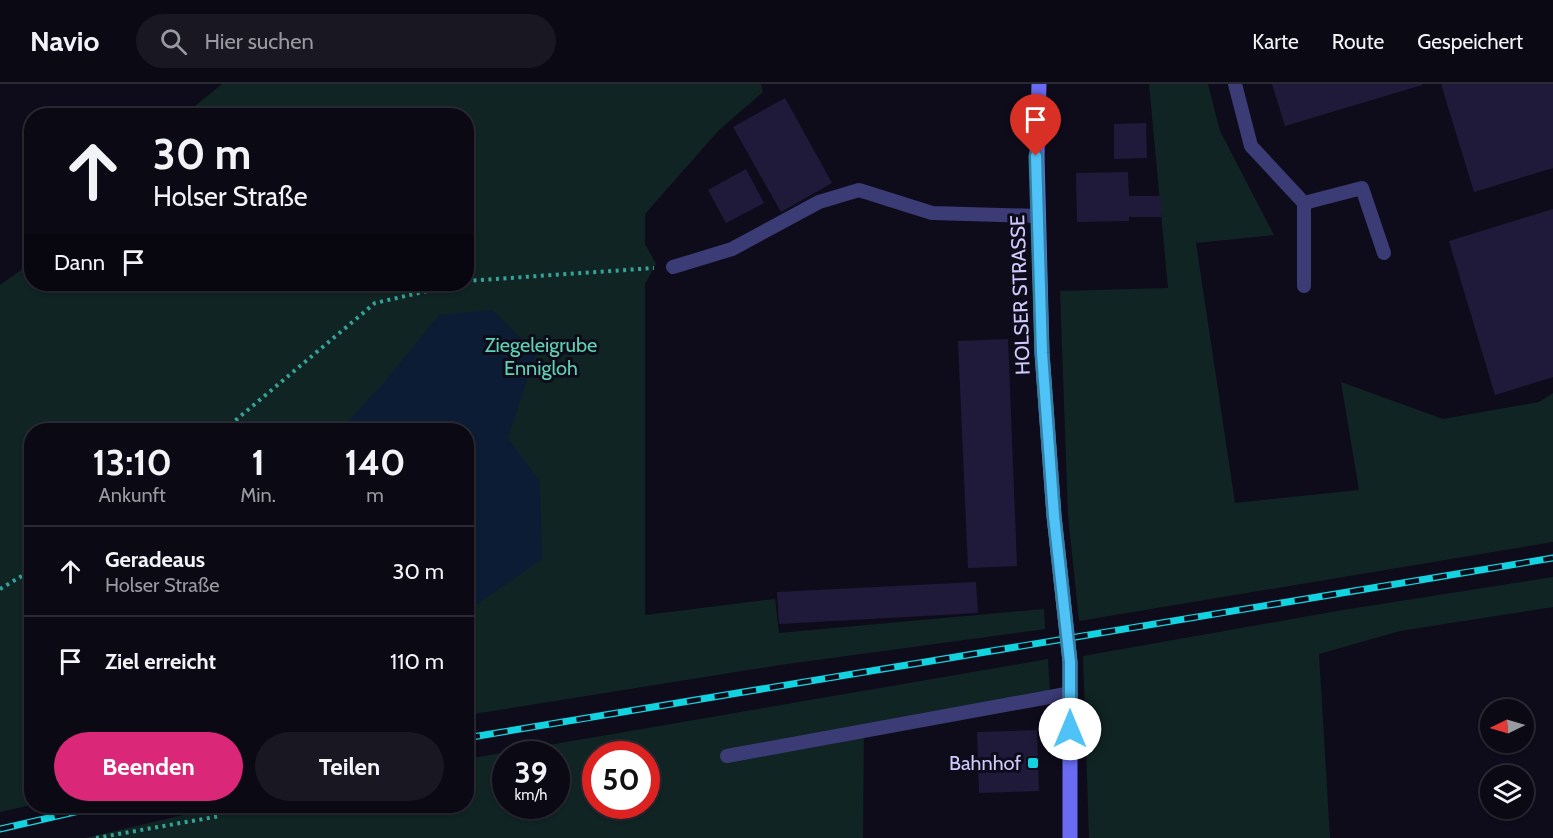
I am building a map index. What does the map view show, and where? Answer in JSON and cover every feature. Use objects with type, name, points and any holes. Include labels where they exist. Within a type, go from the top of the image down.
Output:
[{"type":"main road","name":"HOLSER STRASSE","points":[[1039,84],[1036,156],[1043,365],[1054,516],[1065,611],[1071,693],[1070,838]]},
{"type":"lane","points":[[1235,84],[1251,146],[1304,203],[1304,286]]},
{"type":"lane","points":[[1304,203],[1362,188],[1384,253]]},
{"type":"lane","points":[[673,267],[732,249],[819,202],[859,190],[933,213],[1038,216]]},
{"type":"lane","points":[[727,756],[1071,693]]},
{"type":"path","points":[[474,280],[673,267]]},
{"type":"path","points":[[232,423],[375,303],[427,291]]},
{"type":"path","points":[[0,590],[24,575]]},
{"type":"path","points":[[96,838],[220,816]]},
{"type":"green space","name":"Ziegeleigrube Ennigloh","points":[[222,84],[761,84],[763,92],[719,130],[645,214],[645,244],[656,264],[645,284],[645,615],[775,599],[779,633],[1044,609],[1045,629],[780,665],[474,714],[474,423],[24,423],[24,807],[0,812],[0,285],[24,268],[24,291],[474,291],[474,108],[193,108]]},
{"type":"green space","points":[[1149,84],[1208,84],[1220,131],[1274,235],[1196,243],[1235,503],[1359,490],[1341,382],[1443,419],[1539,402],[1553,393],[1553,542],[1079,621],[1068,515],[1060,291],[1168,288]]},
{"type":"green space","points":[[1553,577],[1553,607],[1400,631],[1319,654],[1330,838],[1089,838],[1083,656],[1343,610]]},
{"type":"green space","points":[[1048,659],[1050,694],[864,727],[863,838],[85,838],[192,813],[474,813],[474,758],[492,755],[492,819],[570,819],[570,741]]},
{"type":"water","points":[[492,310],[536,353],[508,438],[540,482],[542,559],[476,605],[474,605],[474,423],[347,423],[382,385],[439,315]]},
{"type":"building","points":[[1272,84],[1422,84],[1422,85],[1285,126]]},
{"type":"building","points":[[1441,84],[1553,84],[1553,168],[1474,192]]},
{"type":"building","points":[[785,98],[832,183],[781,212],[733,127]]},
{"type":"building","points":[[1146,123],[1147,158],[1114,159],[1114,124]]},
{"type":"building","points":[[746,169],[764,203],[726,223],[708,190]]},
{"type":"building","points":[[1128,172],[1129,196],[1161,196],[1161,217],[1129,217],[1129,221],[1077,222],[1076,173]]},
{"type":"building","points":[[1553,209],[1553,377],[1495,395],[1449,241]]},
{"type":"building","points":[[1008,339],[1017,566],[968,568],[958,341]]},
{"type":"building","points":[[976,582],[978,613],[779,624],[777,592]]},
{"type":"building","points":[[1037,730],[1039,791],[979,793],[977,732]]},
{"type":"railway","points":[[474,737],[1553,558]]},
{"type":"railway","points":[[0,829],[70,813]]},
{"type":"place","name":"Bahnhof","points":[[1033,763]]},
{"type":"route","points":[[1036,156],[1042,353],[1054,516],[1070,662],[1070,729]]}]
